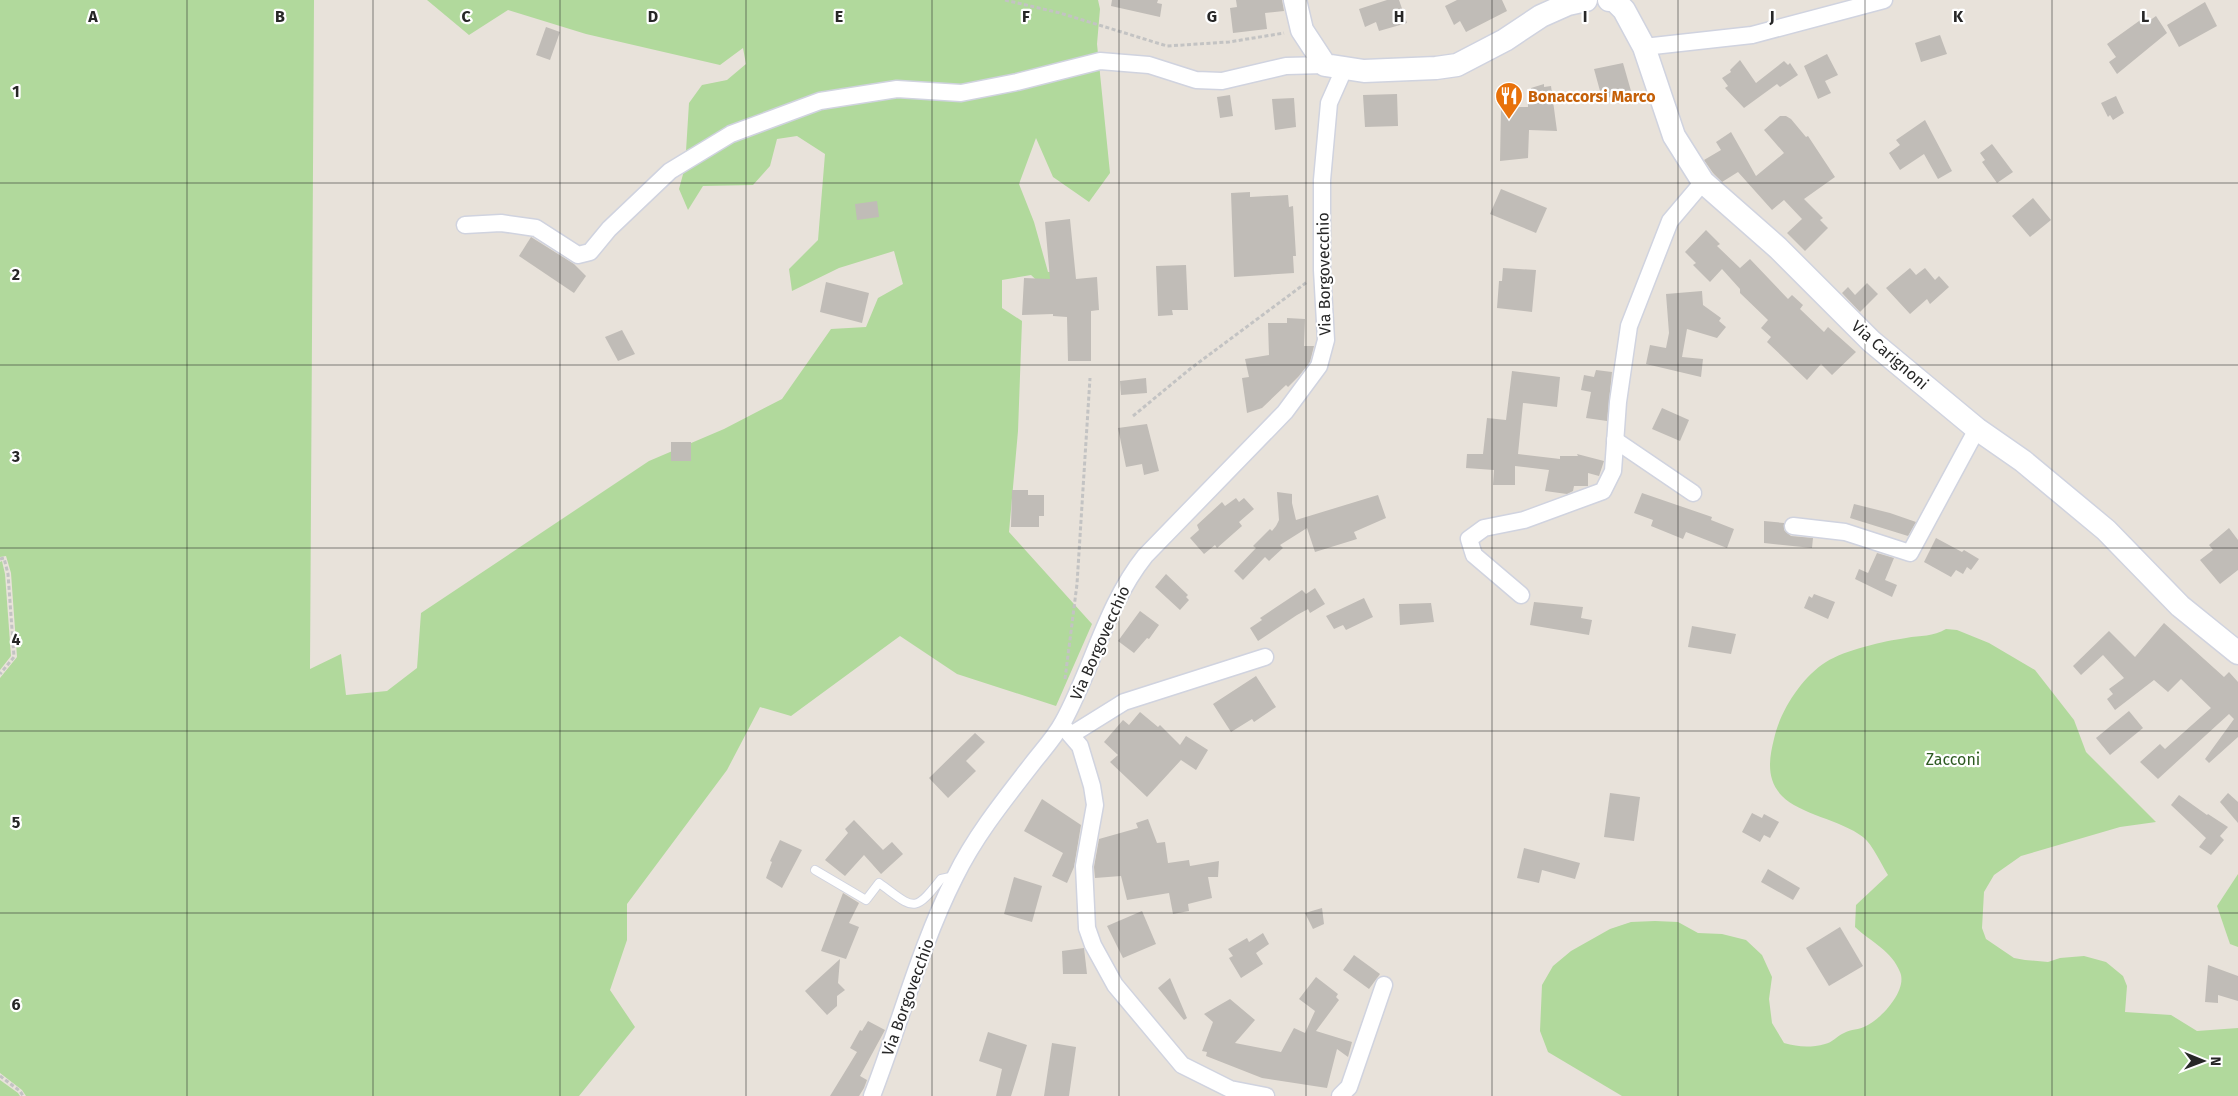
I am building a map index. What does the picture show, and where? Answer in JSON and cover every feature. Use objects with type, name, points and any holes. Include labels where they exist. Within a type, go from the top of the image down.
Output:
[{"type":"street","points":[[1295,0],[1302,30],[1335,66]]},
{"type":"street","points":[[465,226],[501,223],[536,228],[578,255],[590,252],[609,229],[670,171],[731,134],[820,101],[897,90],[960,93],[1018,82],[1100,61],[1149,66],[1196,80],[1213,81],[1222,81],[1286,66],[1335,66],[1364,71],[1436,68],[1457,65],[1504,40],[1541,16],[1568,4],[1586,0]]},
{"type":"street","points":[[1609,0],[1614,0]]},
{"type":"street","name":"Via Carignoni","points":[[1614,0],[1624,10],[1644,47],[1674,136],[1703,182],[1778,248],[1871,341],[1977,429],[2022,460],[2106,530],[2180,606],[2238,653]]},
{"type":"street","points":[[1644,47],[1752,35],[1883,0]]},
{"type":"street","name":"Via Borgovecchio","points":[[872,1096],[912,982],[955,876],[987,823],[1066,730],[1105,626],[1129,576],[1145,556],[1285,412],[1319,366],[1326,340],[1322,270],[1322,180],[1329,103],[1335,66]]},
{"type":"street","points":[[1521,594],[1474,555],[1469,539],[1484,528],[1524,520],[1603,491],[1613,471],[1618,402],[1629,326],[1670,221],[1703,182]]},
{"type":"street","points":[[1793,526],[1845,532],[1910,553],[1977,429]]},
{"type":"street","points":[[1615,440],[1693,493]]},
{"type":"street","points":[[1265,657],[1124,702],[1066,730],[1080,746],[1092,786],[1095,805],[1084,866],[1087,928],[1093,946],[1115,985],[1182,1065],[1230,1089],[1266,1096]]},
{"type":"street","points":[[1340,1096],[1349,1086],[1384,985]]},
{"type":"lane","points":[[815,870],[866,900],[880,883],[906,903],[913,904],[924,902],[941,879],[955,876]]},
{"type":"path","points":[[1005,0],[1060,13],[1167,46],[1229,42],[1302,30]]},
{"type":"path","points":[[1133,416],[1190,369],[1322,270]]},
{"type":"path","points":[[1064,686],[1077,584],[1090,378]]},
{"type":"path","points":[[0,559],[4,558],[8,574],[14,657],[0,674]]},
{"type":"path","points":[[0,1076],[20,1091],[23,1096]]},
{"type":"green space","points":[[0,0],[314,0],[310,669],[341,654],[346,695],[387,691],[417,668],[421,613],[649,461],[724,429],[782,399],[831,329],[866,327],[878,298],[903,284],[894,251],[839,268],[792,291],[789,269],[818,240],[825,154],[797,136],[777,139],[770,166],[753,185],[703,186],[688,210],[679,189],[685,167],[689,103],[702,85],[727,80],[746,64],[743,48],[720,65],[586,34],[508,10],[469,35],[427,0],[1098,0],[1100,9],[1097,44],[1110,173],[1089,202],[1053,177],[1036,138],[1019,184],[1034,222],[1048,272],[1061,271],[1044,287],[1031,275],[1002,280],[1002,308],[1022,321],[1018,431],[1009,532],[1092,624],[1056,706],[957,674],[900,636],[791,716],[760,707],[727,770],[627,904],[627,940],[610,990],[635,1027],[579,1096],[26,1096],[22,1090],[0,1073],[0,678],[17,657],[11,573],[6,556],[0,557]]},
{"type":"green space","points":[[2,561],[5,574],[11,656],[0,670],[0,562]]},
{"type":"green space","name":"Zacconi","points":[[1946,629],[1957,630],[1989,643],[2035,670],[2074,720],[2086,752],[2156,822],[2120,827],[2021,856],[1994,875],[1984,892],[1982,928],[1986,939],[2014,958],[2048,962],[2060,958],[2084,956],[2106,962],[2123,976],[2127,986],[2125,1012],[2171,1015],[2197,1031],[2238,1028],[2238,1096],[1622,1096],[1548,1052],[1540,1031],[1542,985],[1553,966],[1571,951],[1610,929],[1631,922],[1678,922],[1698,933],[1722,934],[1746,940],[1762,955],[1772,977],[1769,999],[1772,1023],[1784,1043],[1814,1046],[1828,1043],[1841,1034],[1866,1026],[1885,1011],[1897,995],[1900,987],[1900,972],[1886,952],[1855,927],[1856,905],[1888,875],[1867,840],[1863,837],[1843,826],[1799,808],[1782,796],[1773,783],[1771,776],[1771,754],[1781,717],[1793,696],[1817,668],[1843,654],[1865,647],[1897,639],[1932,635]]},
{"type":"green space","points":[[2238,874],[2238,947],[2230,944],[2217,906]]},
{"type":"green space","points":[[0,1080],[18,1093],[20,1096],[0,1096]]},
{"type":"building","points":[[1112,0],[1158,0],[1157,3],[1162,4],[1160,17],[1111,6]]},
{"type":"building","points":[[1236,0],[1282,0],[1284,11],[1265,13],[1267,29],[1233,33],[1230,8],[1237,7]]},
{"type":"building","points":[[1387,0],[1399,0],[1407,23],[1379,31],[1376,22],[1365,27],[1359,9]]},
{"type":"building","points":[[1457,0],[1502,0],[1507,11],[1466,32],[1460,21],[1454,25],[1445,6]]},
{"type":"building","points":[[2205,2],[2217,26],[2179,47],[2167,25]]},
{"type":"building","points":[[2146,16],[2149,21],[2156,16],[2167,33],[2117,74],[2109,62],[2116,57],[2107,44]]},
{"type":"building","points":[[546,27],[560,32],[550,60],[536,55]]},
{"type":"building","points":[[1940,35],[1947,54],[1921,62],[1915,43]]},
{"type":"building","points":[[1827,54],[1838,75],[1825,81],[1831,93],[1818,99],[1804,66]]},
{"type":"building","points":[[1740,60],[1756,83],[1784,61],[1788,65],[1790,63],[1798,75],[1780,87],[1777,84],[1744,108],[1725,88],[1728,86],[1722,78],[1731,72],[1730,70]]},
{"type":"building","points":[[1623,63],[1631,91],[1604,99],[1594,69]]},
{"type":"building","points":[[1544,84],[1544,87],[1551,86],[1557,131],[1529,130],[1528,158],[1500,161],[1501,107],[1528,107],[1528,96],[1531,95],[1531,88]]},
{"type":"building","points":[[1397,94],[1398,126],[1365,127],[1363,95]]},
{"type":"building","points":[[1230,95],[1233,116],[1220,118],[1217,97]]},
{"type":"building","points":[[2116,96],[2124,113],[2113,120],[2110,115],[2108,117],[2101,103]]},
{"type":"building","points":[[1294,98],[1296,127],[1275,130],[1272,99]]},
{"type":"building","points":[[1780,116],[1786,116],[1791,119],[1806,137],[1808,136],[1835,177],[1804,199],[1823,218],[1820,220],[1828,228],[1805,251],[1787,233],[1802,219],[1784,200],[1772,210],[1738,172],[1722,182],[1704,160],[1721,150],[1716,142],[1731,132],[1756,176],[1784,153],[1764,130]]},
{"type":"building","points":[[1925,120],[1952,171],[1938,179],[1924,154],[1900,170],[1889,153],[1900,145],[1896,140]]},
{"type":"building","points":[[1992,144],[2013,172],[1997,183],[1982,162],[1985,160],[1980,153]]},
{"type":"building","points":[[1501,189],[1547,208],[1536,233],[1490,214]]},
{"type":"building","points":[[1250,192],[1250,197],[1288,195],[1289,207],[1293,206],[1296,256],[1293,256],[1294,273],[1234,277],[1231,193]]},
{"type":"building","points":[[2033,198],[2051,220],[2030,237],[2012,216]]},
{"type":"building","points":[[877,201],[879,217],[857,220],[855,204]]},
{"type":"building","points":[[1070,219],[1076,279],[1097,277],[1099,310],[1091,311],[1091,361],[1068,361],[1067,317],[1053,316],[1053,314],[1022,315],[1024,278],[1050,279],[1045,222]]},
{"type":"building","points":[[1706,230],[1720,244],[1717,246],[1740,268],[1750,259],[1788,299],[1792,295],[1803,305],[1800,309],[1824,332],[1828,327],[1856,352],[1832,375],[1821,364],[1807,380],[1767,342],[1771,337],[1761,328],[1768,320],[1740,293],[1740,289],[1722,269],[1710,282],[1693,265],[1696,263],[1685,252]]},
{"type":"building","points":[[531,237],[574,264],[586,276],[574,293],[519,256]]},
{"type":"building","points":[[1186,265],[1188,310],[1172,310],[1173,315],[1158,316],[1156,266]]},
{"type":"building","points":[[1503,268],[1536,270],[1532,312],[1497,308],[1499,281],[1502,281]]},
{"type":"building","points":[[1910,268],[1916,275],[1925,268],[1935,280],[1939,276],[1949,287],[1930,304],[1927,299],[1910,314],[1886,288]]},
{"type":"building","points":[[826,282],[869,293],[862,323],[820,312]]},
{"type":"building","points":[[1867,283],[1878,294],[1860,312],[1842,293],[1848,287],[1855,295]]},
{"type":"building","points":[[1702,291],[1703,305],[1721,318],[1719,321],[1726,327],[1717,338],[1687,329],[1682,357],[1703,359],[1701,377],[1646,364],[1650,345],[1666,348],[1669,333],[1666,294]]},
{"type":"building","points":[[1287,318],[1305,319],[1304,346],[1314,346],[1310,362],[1288,387],[1286,385],[1262,408],[1247,413],[1242,378],[1249,377],[1245,359],[1269,355],[1268,323],[1287,323]]},
{"type":"building","points":[[622,330],[635,354],[618,361],[605,337]]},
{"type":"building","points":[[1596,370],[1612,372],[1607,421],[1586,418],[1591,392],[1581,390],[1584,375],[1594,377]]},
{"type":"building","points":[[1512,371],[1560,377],[1557,407],[1523,403],[1518,454],[1560,459],[1560,456],[1578,456],[1577,454],[1604,461],[1599,476],[1588,473],[1588,486],[1574,486],[1573,491],[1567,494],[1545,491],[1549,470],[1515,466],[1515,485],[1493,485],[1494,470],[1466,468],[1467,454],[1483,454],[1487,418],[1506,420]]},
{"type":"building","points":[[1146,378],[1147,393],[1121,395],[1120,381]]},
{"type":"building","points":[[1662,408],[1689,420],[1680,441],[1652,429]]},
{"type":"building","points":[[1147,424],[1159,471],[1144,475],[1142,464],[1126,467],[1118,428]]},
{"type":"building","points":[[671,442],[691,442],[691,461],[671,461]]},
{"type":"building","points":[[1012,490],[1028,490],[1028,495],[1044,495],[1044,516],[1039,516],[1039,527],[1011,527]]},
{"type":"building","points":[[1277,492],[1292,494],[1296,520],[1378,495],[1386,518],[1354,532],[1357,539],[1315,552],[1307,528],[1280,545],[1283,548],[1269,561],[1265,557],[1243,580],[1234,571],[1256,548],[1253,546],[1270,529],[1272,531],[1279,520]]},
{"type":"building","points":[[1642,493],[1712,517],[1711,520],[1734,529],[1727,548],[1686,532],[1683,539],[1651,526],[1653,520],[1634,513]]},
{"type":"building","points":[[1236,498],[1239,502],[1244,498],[1254,509],[1239,522],[1242,526],[1217,548],[1215,545],[1204,554],[1190,538],[1199,530],[1197,525],[1222,502],[1225,506]]},
{"type":"building","points":[[1854,504],[1916,522],[1908,536],[1850,518]]},
{"type":"building","points":[[1764,521],[1784,523],[1784,530],[1791,536],[1813,538],[1812,548],[1764,543]]},
{"type":"building","points":[[2229,528],[2238,540],[2238,570],[2220,584],[2200,560],[2213,550],[2209,545]]},
{"type":"building","points":[[1936,538],[1962,552],[1964,550],[1979,559],[1971,570],[1967,567],[1963,574],[1956,570],[1951,577],[1924,562]]},
{"type":"building","points":[[1877,553],[1894,558],[1885,580],[1897,585],[1892,597],[1855,579],[1859,569],[1868,573]]},
{"type":"building","points":[[1166,574],[1188,595],[1186,597],[1189,600],[1180,610],[1155,587]]},
{"type":"building","points":[[1315,588],[1325,604],[1310,613],[1308,609],[1297,615],[1258,641],[1250,628],[1262,620],[1260,618],[1302,590],[1306,594]]},
{"type":"building","points":[[1814,594],[1835,602],[1828,619],[1804,608],[1809,596],[1812,598]]},
{"type":"building","points":[[1364,598],[1373,617],[1346,630],[1343,625],[1334,629],[1326,616]]},
{"type":"building","points":[[1534,602],[1583,607],[1581,618],[1592,620],[1589,635],[1530,625]]},
{"type":"building","points":[[1431,603],[1434,622],[1400,625],[1399,604]]},
{"type":"building","points":[[1140,611],[1159,625],[1149,639],[1147,638],[1134,653],[1118,641]]},
{"type":"building","points":[[2164,623],[2224,677],[2229,672],[2238,682],[2238,737],[2209,763],[2205,759],[2234,719],[2229,714],[2158,779],[2140,762],[2160,744],[2165,749],[2211,708],[2181,679],[2168,692],[2154,680],[2115,710],[2107,699],[2113,694],[2109,689],[2124,678],[2103,655],[2081,675],[2073,666],[2109,631],[2135,657]]},
{"type":"building","points":[[1692,626],[1736,634],[1731,654],[1688,647]]},
{"type":"building","points":[[1256,676],[1276,707],[1254,722],[1252,719],[1231,732],[1213,704]]},
{"type":"building","points":[[2129,711],[2143,728],[2110,755],[2096,738]]},
{"type":"building","points":[[1140,712],[1158,727],[1160,725],[1180,745],[1186,736],[1208,750],[1196,770],[1181,760],[1147,797],[1110,762],[1118,755],[1104,742],[1123,720],[1129,725]]},
{"type":"building","points":[[975,733],[985,742],[966,761],[976,771],[948,798],[929,778]]},
{"type":"building","points":[[1610,793],[1640,797],[1634,841],[1604,837]]},
{"type":"building","points":[[2228,793],[2238,802],[2238,823],[2220,802]]},
{"type":"building","points":[[2179,795],[2228,827],[2220,836],[2224,840],[2211,855],[2199,847],[2206,838],[2171,805]]},
{"type":"building","points":[[1042,799],[1081,825],[1074,867],[1067,883],[1052,876],[1063,853],[1024,831]]},
{"type":"building","points":[[1752,813],[1762,818],[1764,814],[1779,822],[1770,838],[1764,835],[1760,842],[1742,832]]},
{"type":"building","points":[[1148,819],[1157,843],[1165,842],[1168,863],[1189,860],[1190,866],[1219,861],[1218,877],[1208,877],[1212,898],[1188,904],[1189,911],[1173,914],[1169,893],[1127,900],[1121,876],[1095,878],[1094,867],[1099,839],[1138,828],[1136,823]]},
{"type":"building","points":[[854,820],[883,850],[892,842],[903,854],[881,874],[864,855],[845,876],[825,860],[848,833],[845,829]]},
{"type":"building","points":[[780,840],[802,850],[782,888],[766,878],[772,862],[770,861]]},
{"type":"building","points":[[1524,848],[1580,863],[1575,879],[1542,870],[1539,883],[1517,878]]},
{"type":"building","points":[[1768,869],[1800,888],[1793,900],[1761,882]]},
{"type":"building","points":[[1014,877],[1042,886],[1032,922],[1004,914]]},
{"type":"building","points":[[843,893],[859,903],[849,923],[859,927],[846,959],[821,951]]},
{"type":"building","points":[[1322,908],[1324,924],[1313,929],[1305,913]]},
{"type":"building","points":[[1142,911],[1156,944],[1123,958],[1107,926]]},
{"type":"building","points":[[1840,927],[1863,966],[1829,986],[1806,948]]},
{"type":"building","points":[[1263,933],[1269,944],[1256,953],[1263,964],[1241,978],[1229,958],[1233,956],[1228,949],[1247,938],[1249,942]]},
{"type":"building","points":[[1084,948],[1087,974],[1063,974],[1062,951]]},
{"type":"building","points":[[1354,955],[1380,974],[1369,989],[1343,970]]},
{"type":"building","points":[[840,959],[838,983],[845,990],[837,996],[837,1006],[827,1015],[805,991]]},
{"type":"building","points":[[2208,965],[2238,976],[2238,1001],[2218,995],[2218,1003],[2205,1002]]},
{"type":"building","points":[[1316,977],[1338,994],[1336,997],[1339,1000],[1316,1031],[1352,1042],[1348,1057],[1337,1049],[1327,1088],[1262,1078],[1206,1056],[1207,1052],[1202,1051],[1213,1022],[1204,1014],[1230,999],[1255,1020],[1235,1043],[1281,1052],[1294,1028],[1305,1033],[1315,1011],[1299,999]]},
{"type":"building","points":[[1170,978],[1187,1018],[1184,1020],[1158,988]]},
{"type":"building","points":[[868,1021],[885,1030],[860,1076],[867,1080],[864,1088],[859,1096],[830,1096],[857,1052],[850,1048],[860,1030],[862,1031]]},
{"type":"building","points":[[988,1032],[1027,1045],[1011,1096],[996,1096],[1002,1069],[979,1061]]},
{"type":"building","points":[[1052,1043],[1076,1047],[1069,1096],[1044,1096]]},
{"type":"place","name":"Bonaccorsi Marco","points":[[1509,120]]}]
